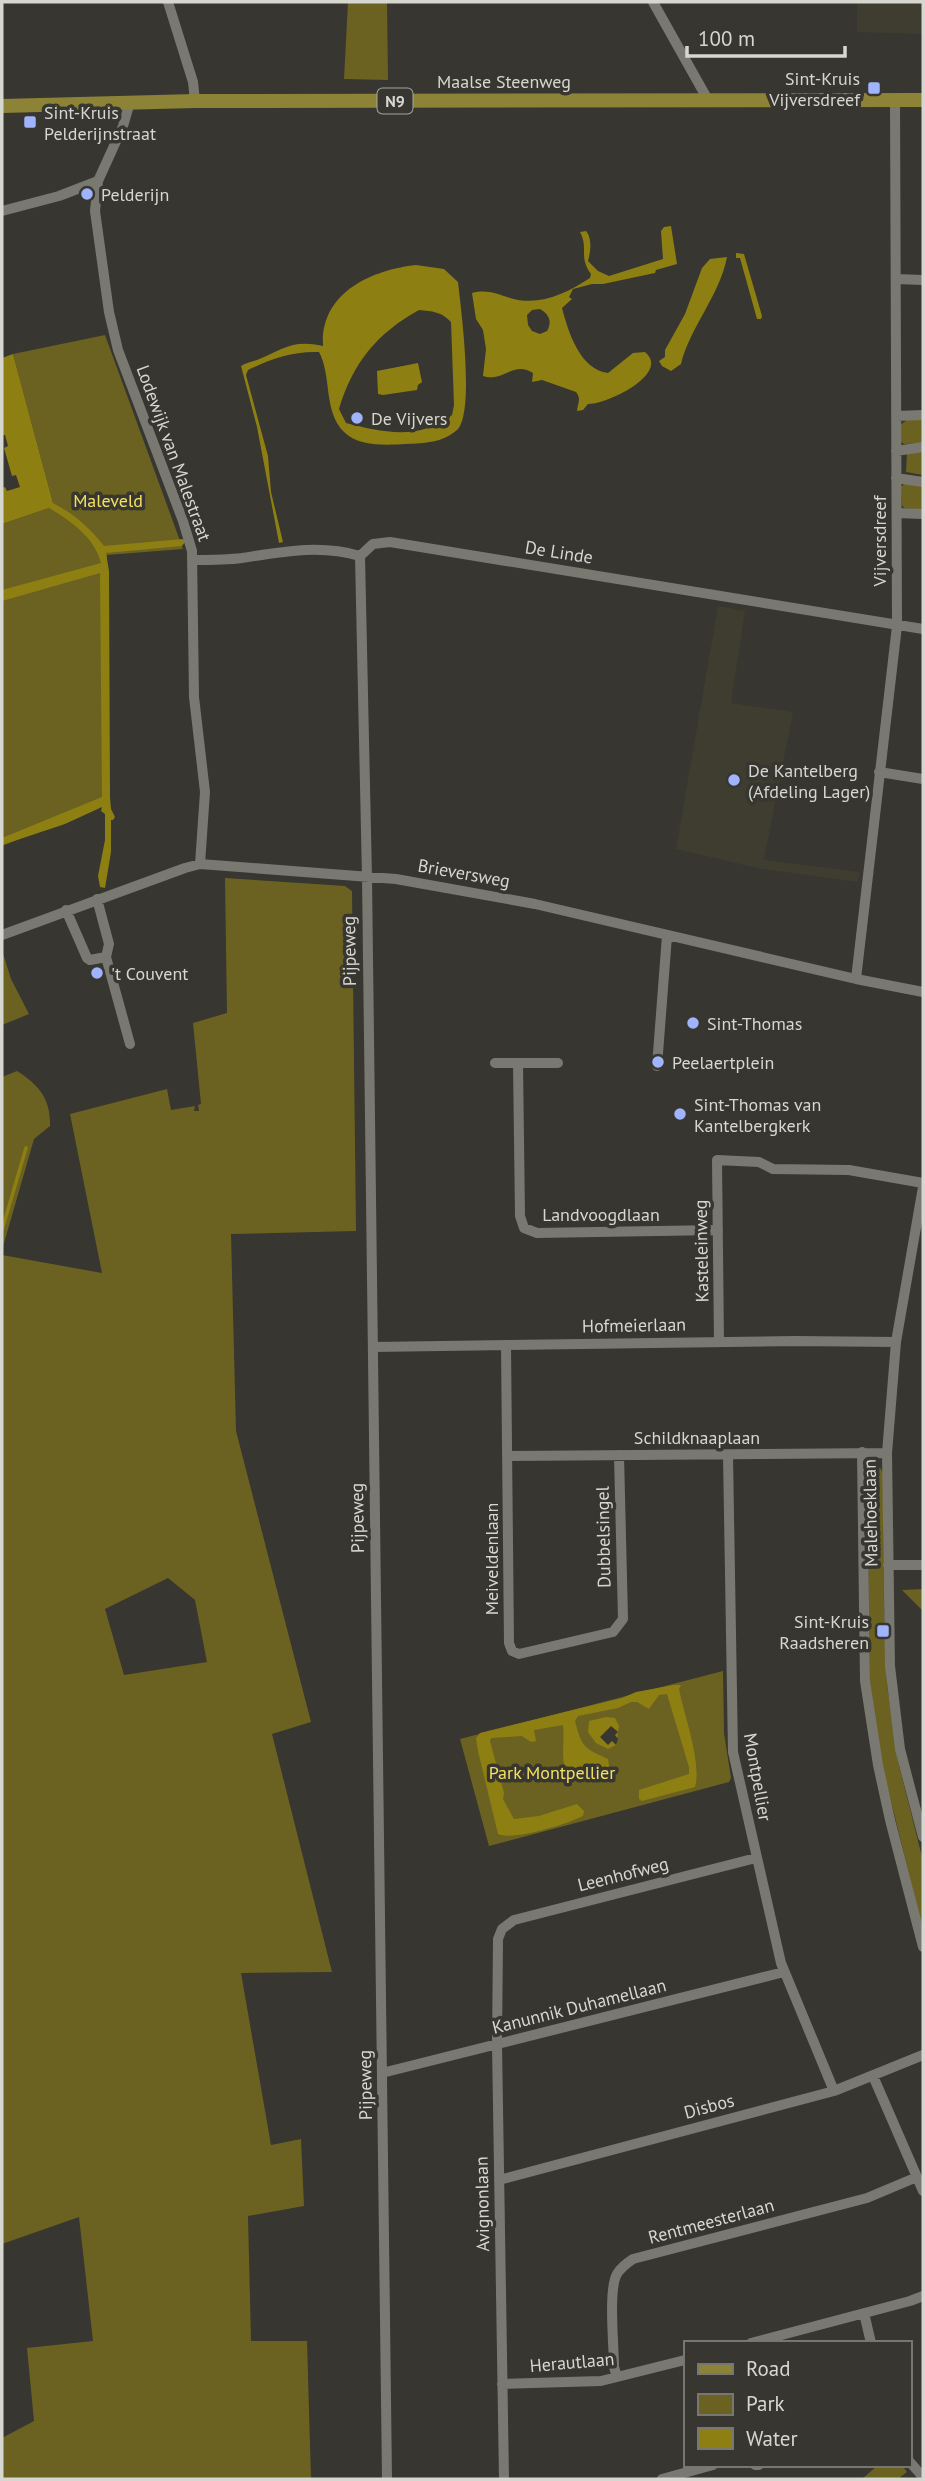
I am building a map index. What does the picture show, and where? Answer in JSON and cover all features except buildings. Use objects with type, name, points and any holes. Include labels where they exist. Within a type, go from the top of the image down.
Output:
[{"type":"main road","name":"Maalse Steenweg","points":[[2,106],[195,101],[923,100]]},
{"type":"street","points":[[168,2],[194,84],[195,101]]},
{"type":"street","points":[[653,2],[708,100]]},
{"type":"street","name":"Vijversdreef","points":[[856,979],[897,625],[895,100]]},
{"type":"street","name":"Lodewijk van Malestraat","points":[[130,102],[98,181],[94,211],[115,338],[183,521],[193,560],[194,696],[205,792],[201,864]]},
{"type":"street","points":[[2,211],[59,196],[98,181]]},
{"type":"street","points":[[896,279],[923,280]]},
{"type":"street","points":[[896,416],[923,415]]},
{"type":"street","points":[[896,451],[923,447]]},
{"type":"street","points":[[897,478],[923,482]]},
{"type":"street","points":[[897,513],[923,514]]},
{"type":"street","name":"De Linde","points":[[360,556],[373,544],[390,542],[923,629]]},
{"type":"street","points":[[193,560],[240,558],[298,549],[347,552],[360,556]]},
{"type":"street","name":"Pijpeweg","points":[[360,556],[367,877],[387,2479]]},
{"type":"street","points":[[879,772],[923,779]]},
{"type":"street","name":"Brieversweg","points":[[2,934],[201,864],[396,879],[535,904],[856,979],[923,992]]},
{"type":"street","points":[[97,899],[110,944],[107,957],[130,1044]]},
{"type":"street","points":[[66,910],[87,958],[90,960],[107,957]]},
{"type":"street","points":[[657,1066],[667,936]]},
{"type":"street","points":[[495,1063],[558,1063]]},
{"type":"street","name":"Landvoogdlaan","points":[[519,1063],[520,1216],[524,1228],[537,1233],[718,1230]]},
{"type":"street","name":"Kasteleinweg","points":[[719,1342],[717,1160],[759,1162],[772,1170],[849,1170],[923,1185]]},
{"type":"street","name":"Malehoeklaan","points":[[923,1185],[896,1342],[887,1452],[890,1666],[900,1749],[921,1820],[923,1838]]},
{"type":"street","name":"Hofmeierlaan","points":[[373,1348],[896,1342]]},
{"type":"street","name":"Meiveldenlaan","points":[[506,1345],[509,1643],[512,1651],[519,1654],[612,1632],[623,1619]]},
{"type":"street","name":"Malehoeklaan","points":[[862,1452],[865,1681],[878,1765],[896,1850],[923,1947]]},
{"type":"street","name":"Schildknaaplaan","points":[[508,1456],[887,1452]]},
{"type":"street","name":"Dubbelsingel","points":[[619,1455],[623,1619]]},
{"type":"street","name":"Montpellier","points":[[728,1455],[733,1752],[785,1972],[834,2091]]},
{"type":"street","points":[[888,1565],[923,1564]]},
{"type":"street","name":"Leenhofweg","points":[[502,1929],[514,1920],[756,1858]]},
{"type":"street","name":"Avignonlaan","points":[[502,1929],[498,1939],[497,2045],[504,2479]]},
{"type":"street","name":"Kanunnik Duhamellaan","points":[[382,2073],[785,1972]]},
{"type":"street","name":"Disbos","points":[[499,2180],[834,2091],[923,2055]]},
{"type":"street","points":[[873,2076],[923,2191]]},
{"type":"street","name":"Rentmeesterlaan","points":[[617,2377],[614,2367],[613,2288],[617,2274],[625,2264],[633,2259],[867,2198],[917,2178]]},
{"type":"street","points":[[759,2341],[923,2296]]},
{"type":"street","points":[[863,2314],[870,2341]]},
{"type":"street","name":"Herautlaan","points":[[502,2384],[601,2381],[684,2360]]},
{"type":"street","points":[[911,2463],[923,2477]]},
{"type":"street","points":[[662,2479],[706,2467]]},
{"type":"shaded area","points":[[857,2],[923,2],[923,34],[857,32]]},
{"type":"shaded area","name":"De Kantelberg (Afdeling Lager)","points":[[718,606],[745,611],[731,703],[793,712],[764,860],[859,872],[858,882],[762,869],[676,849]]},
{"type":"green space","points":[[348,2],[387,2],[388,80],[344,79]]},
{"type":"green space","name":"Maleveld","points":[[105,335],[183,549],[107,555],[105,805],[2,846],[2,524],[49,508],[53,503],[13,354]]},
{"type":"green space","points":[[923,419],[923,443],[901,442],[899,426],[907,420]]},
{"type":"green space","points":[[923,450],[923,475],[906,472],[907,452]]},
{"type":"green space","points":[[905,483],[923,486],[923,510],[904,508],[902,505],[901,487]]},
{"type":"green space","points":[[225,878],[345,886],[352,891],[356,1231],[231,1234],[236,1431],[311,1722],[272,1734],[332,1972],[241,1973],[271,2145],[301,2139],[304,2206],[248,2216],[251,2341],[307,2341],[311,2479],[2,2479],[2,2438],[34,2421],[27,2348],[93,2341],[79,2217],[2,2244],[2,1255],[102,1273],[70,1114],[167,1089],[171,1110],[195,1106],[194,1111],[199,1111],[198,1105],[201,1104],[193,1023],[227,1013]],"holes":[[[168,1578],[195,1600],[207,1662],[124,1675],[105,1609]]]},
{"type":"green space","points":[[2,950],[11,979],[29,1014],[2,1025]]},
{"type":"green space","points":[[17,1071],[37,1087],[46,1100],[50,1126],[34,1139],[2,1250],[2,1077]]},
{"type":"green space","points":[[875,1465],[883,1473],[887,1685],[898,1761],[923,1861],[923,1930],[881,1761],[870,1682],[867,1470]]},
{"type":"green space","points":[[923,1589],[923,1611],[902,1590]]},
{"type":"green space","name":"Park Montpellier","points":[[723,1671],[724,1733],[731,1778],[729,1782],[489,1846],[460,1739]]},
{"type":"green space","points":[[876,2467],[903,2467],[907,2472],[898,2479],[862,2479]]},
{"type":"water","points":[[671,226],[677,264],[656,270],[655,273],[573,289],[569,297],[572,299],[562,308],[577,348],[590,365],[608,373],[633,353],[645,352],[651,360],[650,369],[644,378],[622,393],[588,404],[583,410],[577,411],[579,400],[576,392],[542,380],[532,382],[533,373],[526,370],[514,370],[496,377],[483,376],[486,349],[483,330],[476,319],[472,293],[487,292],[532,301],[552,297],[581,284],[590,278],[591,274],[585,262],[584,243],[580,232],[586,231],[590,238],[588,261],[598,271],[609,276],[663,259],[661,231],[664,227]],"holes":[[[532,310],[543,311],[548,316],[549,325],[547,331],[540,334],[532,331],[527,315]]]},
{"type":"water","points":[[736,253],[744,254],[761,319],[757,319],[740,258],[736,258]]},
{"type":"water","points":[[727,257],[718,285],[691,337],[681,364],[671,371],[659,361],[665,357],[665,350],[685,314],[702,268],[710,259]]},
{"type":"water","points":[[416,265],[444,269],[458,282],[466,383],[462,420],[457,430],[433,442],[390,445],[365,443],[350,437],[337,424],[319,352],[282,356],[248,370],[246,375],[268,456],[271,492],[283,542],[279,543],[257,427],[241,366],[296,344],[323,346],[324,328],[339,298],[366,279]],"holes":[[[419,310],[440,314],[451,322],[454,405],[452,415],[440,423],[414,431],[386,431],[346,423],[339,409],[359,364],[390,329]]]},
{"type":"water","points":[[13,354],[53,503],[81,522],[104,546],[183,539],[185,542],[182,546],[106,553],[109,571],[110,797],[115,817],[111,820],[111,852],[105,888],[100,887],[98,876],[105,840],[105,814],[101,811],[102,807],[65,824],[2,845],[2,838],[102,797],[100,573],[2,601],[2,590],[101,563],[88,538],[49,508],[2,524],[2,488],[5,487],[7,491],[20,487],[16,475],[12,476],[4,448],[8,446],[5,435],[2,435],[2,358]]},
{"type":"water","points":[[418,363],[422,382],[417,390],[378,394],[377,371]]},
{"type":"water","points":[[681,1685],[679,1689],[696,1765],[695,1787],[642,1801],[639,1799],[639,1790],[689,1774],[667,1694],[659,1695],[649,1709],[637,1702],[631,1702],[618,1708],[578,1716],[575,1721],[582,1742],[608,1759],[609,1766],[596,1781],[582,1781],[567,1771],[563,1755],[563,1725],[534,1730],[536,1741],[531,1742],[522,1736],[491,1738],[504,1793],[503,1799],[514,1819],[539,1816],[577,1804],[584,1811],[583,1816],[540,1831],[506,1836],[498,1834],[478,1751],[476,1738],[480,1733],[622,1698],[636,1692]]},
{"type":"water","points":[[615,1718],[619,1726],[616,1745],[608,1749],[596,1743],[588,1732],[589,1721]]},
{"type":"pier","points":[[611,1726],[618,1732],[615,1735],[618,1739],[616,1745],[612,1741],[608,1745],[600,1737]]},
{"type":"waterway","points":[[2,1230],[26,1148]]},
{"type":"place","name":"Sint-Kruis Vijversdreef","points":[[874,88]]},
{"type":"place","name":"Sint-Kruis Pelderijnstraat","points":[[30,122]]},
{"type":"place","name":"Pelderijn","points":[[87,194]]},
{"type":"place","name":"De Vijvers","points":[[357,418]]},
{"type":"place","name":"De Kantelberg (Afdeling Lager)","points":[[734,780]]},
{"type":"place","name":"'t Couvent","points":[[97,973]]},
{"type":"place","name":"Sint-Thomas","points":[[693,1023]]},
{"type":"place","name":"Peelaertplein","points":[[658,1062]]},
{"type":"place","name":"Sint-Thomas van Kantelbergkerk","points":[[680,1114]]},
{"type":"place","name":"Sint-Kruis Raadsheren","points":[[883,1631]]}]
